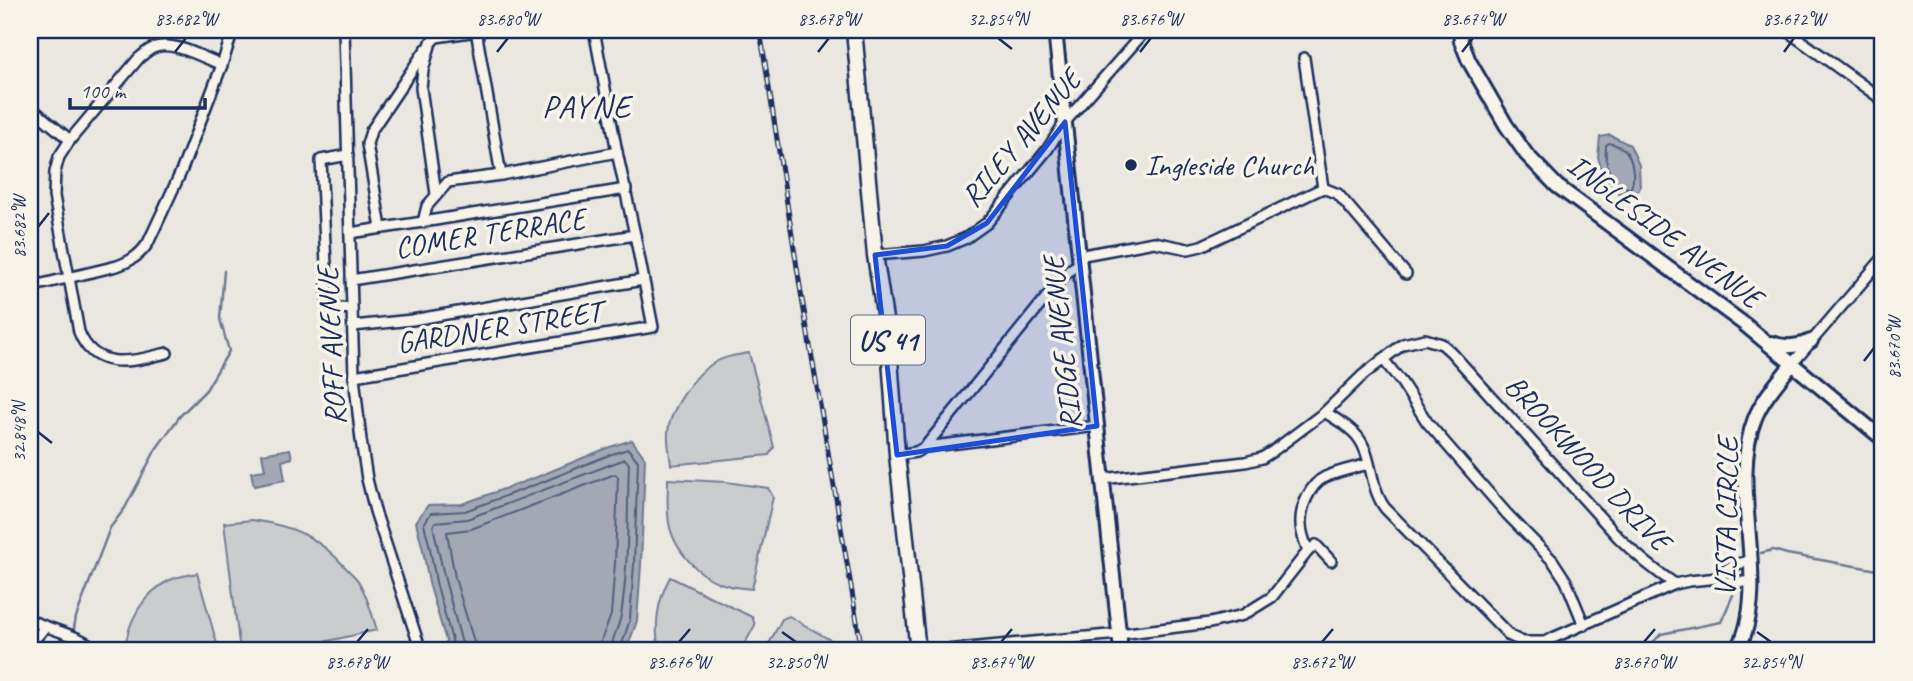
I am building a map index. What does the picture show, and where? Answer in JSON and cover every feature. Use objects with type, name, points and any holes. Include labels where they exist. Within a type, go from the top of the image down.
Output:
[{"type":"main road","name":"US 41","points":[[854,30],[875,255],[889,345],[897,455],[918,651]]},
{"type":"street","points":[[30,287],[117,266],[143,251],[181,172],[233,30]]},
{"type":"street","name":"ROFF AVENUE","points":[[344,30],[354,376],[367,478],[375,512],[421,651]]},
{"type":"street","points":[[381,228],[367,144],[371,131],[436,37],[479,30],[501,175]]},
{"type":"street","points":[[353,326],[412,320],[643,280],[594,30]]},
{"type":"street","name":"RIDGE AVENUE","points":[[1055,30],[1121,651]]},
{"type":"street","name":"RILEY AVENUE","points":[[875,255],[924,251],[947,246],[966,238],[987,222],[1047,150],[1065,122],[1146,30]]},
{"type":"street","name":"INGLESIDE AVENUE","points":[[1460,30],[1461,41],[1469,61],[1506,125],[1526,154],[1557,186],[1766,342],[1883,439]]},
{"type":"street","points":[[1786,30],[1883,100]]},
{"type":"street","points":[[431,42],[421,88],[436,194]]},
{"type":"street","points":[[167,353],[121,362],[95,354],[83,342],[53,187],[59,157],[70,140],[139,58],[152,48],[174,47],[222,65]]},
{"type":"street","points":[[1304,58],[1323,188]]},
{"type":"street","points":[[30,107],[70,140]]},
{"type":"street","points":[[423,222],[427,206],[448,182],[501,175],[617,152]]},
{"type":"street","points":[[348,155],[321,160],[328,307],[352,309]]},
{"type":"street","points":[[897,455],[916,452],[925,447],[1078,260],[1154,242],[1188,250],[1323,188],[1338,194],[1406,274]]},
{"type":"street","points":[[350,233],[626,189]]},
{"type":"street","name":"COMER TERRACE","points":[[352,279],[635,234]]},
{"type":"street","name":"VISTA CIRCLE","points":[[1737,651],[1750,613],[1747,452],[1756,416],[1792,364],[1883,258]]},
{"type":"street","name":"GARDNER STREET","points":[[354,376],[653,327],[643,280]]},
{"type":"street","name":"BROOKWOOD DRIVE","points":[[1383,359],[1410,341],[1425,339],[1437,342],[1459,360],[1640,560],[1675,584],[1718,578],[1726,582],[1750,582]]},
{"type":"street","points":[[1766,342],[1781,347],[1811,341]]},
{"type":"street","points":[[1103,479],[1262,458],[1325,412],[1383,359],[1427,422],[1507,514],[1553,561],[1566,581],[1584,625]]},
{"type":"street","points":[[1325,412],[1357,436],[1364,449],[1373,487],[1385,508],[1510,636],[1523,642],[1544,642],[1675,584]]},
{"type":"street","points":[[925,447],[1097,426]]},
{"type":"street","points":[[1308,551],[1300,521],[1314,485],[1324,477],[1368,464]]},
{"type":"street","points":[[936,651],[1210,623],[1243,615],[1272,597],[1315,545],[1331,561]]},
{"type":"street","name":"BROOKWOOD DRIVE","points":[[1718,578],[1731,565],[1750,562]]},
{"type":"street","points":[[30,620],[77,637],[98,651]]},
{"type":"street","points":[[30,642],[45,627]]},
{"type":"highlighted area","points":[[1065,122],[1097,426],[897,455],[875,255],[947,246],[987,223]]},
{"type":"shaded area","points":[[749,353],[774,447],[769,455],[671,465],[668,432],[673,414],[684,394],[712,364]]},
{"type":"shaded area","points":[[668,479],[726,482],[768,488],[773,497],[752,589],[712,579],[696,568],[683,553],[673,537],[669,522]]},
{"type":"shaded area","points":[[252,520],[304,534],[336,557],[359,582],[377,630],[283,651],[240,651],[224,523]]},
{"type":"shaded area","points":[[197,573],[219,651],[125,651],[133,619],[152,592],[170,580]]},
{"type":"shaded area","points":[[670,577],[752,617],[755,625],[741,651],[659,651],[658,613]]},
{"type":"shaded area","points":[[789,616],[832,641],[838,650],[765,651],[782,619]]},
{"type":"water","points":[[1610,135],[1630,145],[1639,165],[1640,187],[1631,201],[1606,184],[1598,157],[1600,137]]},
{"type":"water","points":[[632,440],[645,458],[637,621],[626,651],[449,651],[429,583],[416,522],[428,505],[462,504]]},
{"type":"water","points":[[290,449],[292,458],[282,461],[285,480],[254,486],[251,472],[265,470],[262,454]]},
{"type":"waterway","points":[[74,628],[110,528],[125,508],[156,449],[180,416],[206,390],[229,351],[220,319],[224,271]]},
{"type":"waterway","points":[[1761,553],[1773,550],[1883,571]]},
{"type":"waterway","points":[[1645,651],[1661,634],[1721,622],[1733,595]]},
{"type":"waterway","points":[[72,651],[73,643]]},
{"type":"railway","points":[[760,30],[801,293],[862,651]]},
{"type":"place","name":"Ingleside Church","points":[[1131,165]]},
{"type":"district","name":"PAYNE","points":[[587,106]]}]
